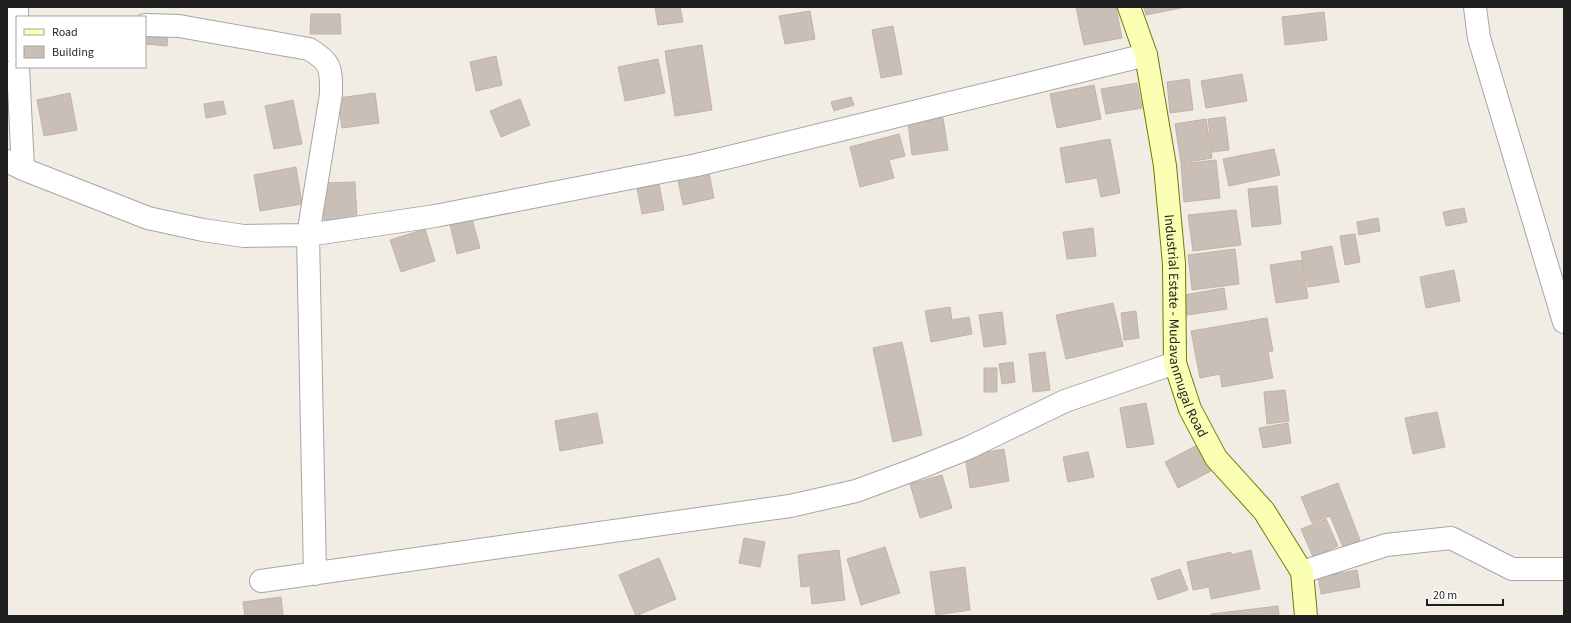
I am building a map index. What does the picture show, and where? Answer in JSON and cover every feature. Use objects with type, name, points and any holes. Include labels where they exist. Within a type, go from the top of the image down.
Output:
[{"type":"street","name":"Industrial Estate - Mudavanmugal Road","points":[[1129,7],[1146,55],[1165,166],[1174,264],[1175,363],[1190,410],[1216,458],[1264,511],[1302,572],[1306,616]]},
{"type":"street","points":[[1475,7],[1479,38],[1564,322]]},
{"type":"street","points":[[146,25],[179,26],[308,49],[324,58],[331,74],[331,94],[308,235],[315,574]]},
{"type":"street","points":[[18,68],[15,165],[148,218],[203,230],[244,236],[308,235],[435,216],[697,165],[1146,55]]},
{"type":"street","points":[[260,581],[790,506],[848,492],[921,467],[968,448],[1064,401],[1175,363]]},
{"type":"street","points":[[1302,572],[1386,545],[1451,538],[1512,569],[1564,570]]},
{"type":"building","points":[[655,7],[680,7],[683,22],[658,25]]},
{"type":"building","points":[[1076,7],[1116,7],[1122,38],[1084,45]]},
{"type":"building","points":[[1144,7],[1186,7],[1146,15]]},
{"type":"building","points":[[810,11],[815,39],[785,44],[779,16]]},
{"type":"building","points":[[1324,12],[1327,40],[1285,45],[1282,17]]},
{"type":"building","points":[[311,14],[340,14],[341,34],[310,34]]},
{"type":"building","points":[[893,26],[902,74],[881,78],[872,30]]},
{"type":"building","points":[[146,30],[168,32],[167,46],[146,44]]},
{"type":"building","points":[[702,45],[712,110],[675,116],[665,51]]},
{"type":"building","points":[[496,56],[502,85],[476,91],[470,62]]},
{"type":"building","points":[[658,59],[665,93],[625,101],[618,67]]},
{"type":"building","points":[[1242,74],[1247,101],[1206,108],[1201,81]]},
{"type":"building","points":[[1189,79],[1193,110],[1170,113],[1167,82]]},
{"type":"building","points":[[1137,83],[1142,108],[1106,114],[1101,89]]},
{"type":"building","points":[[1094,85],[1101,119],[1057,128],[1050,94]]},
{"type":"building","points":[[70,93],[77,130],[44,136],[37,100]]},
{"type":"building","points":[[375,93],[379,123],[342,128],[338,98]]},
{"type":"building","points":[[851,97],[854,105],[834,111],[831,102]]},
{"type":"building","points":[[520,99],[530,125],[501,137],[490,111]]},
{"type":"building","points":[[293,100],[302,144],[274,149],[265,106]]},
{"type":"building","points":[[223,101],[226,114],[206,118],[204,104]]},
{"type":"building","points":[[1225,117],[1229,150],[1212,152],[1208,119]]},
{"type":"building","points":[[943,118],[948,150],[912,155],[908,123]]},
{"type":"building","points":[[1206,119],[1212,158],[1181,163],[1175,124]]},
{"type":"building","points":[[899,134],[905,156],[889,160],[894,178],[860,187],[850,147]]},
{"type":"building","points":[[1110,139],[1120,193],[1101,197],[1097,178],[1066,183],[1060,148]]},
{"type":"building","points":[[1274,149],[1280,175],[1229,186],[1223,159]]},
{"type":"building","points":[[1216,160],[1220,198],[1184,202],[1181,164]]},
{"type":"building","points":[[296,167],[302,204],[260,211],[254,175]]},
{"type":"building","points":[[708,168],[714,198],[683,205],[677,175]]},
{"type":"building","points":[[658,179],[664,210],[642,214],[636,183]]},
{"type":"building","points":[[355,182],[357,218],[324,220],[323,183]]},
{"type":"building","points":[[1277,186],[1281,224],[1252,227],[1248,189]]},
{"type":"building","points":[[1464,208],[1467,222],[1446,226],[1443,212]]},
{"type":"building","points":[[1236,210],[1241,245],[1193,251],[1188,215]]},
{"type":"building","points":[[1378,218],[1380,231],[1359,235],[1357,222]]},
{"type":"building","points":[[472,219],[480,248],[457,254],[450,225]]},
{"type":"building","points":[[1093,228],[1096,256],[1067,259],[1063,232]]},
{"type":"building","points":[[425,229],[435,261],[401,272],[390,240]]},
{"type":"building","points":[[1355,234],[1360,262],[1345,265],[1340,236]]},
{"type":"building","points":[[1332,246],[1339,282],[1308,287],[1301,252]]},
{"type":"building","points":[[1235,249],[1239,284],[1192,290],[1188,255]]},
{"type":"building","points":[[1302,260],[1308,298],[1276,303],[1270,265]]},
{"type":"building","points":[[1454,270],[1460,301],[1426,308],[1420,277]]},
{"type":"building","points":[[1224,288],[1227,309],[1187,315],[1184,295]]},
{"type":"building","points":[[1113,303],[1123,346],[1066,359],[1056,315]]},
{"type":"building","points":[[950,307],[952,320],[969,317],[972,334],[931,342],[925,311]]},
{"type":"building","points":[[1136,311],[1139,338],[1124,340],[1121,313]]},
{"type":"building","points":[[1002,312],[1006,344],[984,347],[979,315]]},
{"type":"building","points":[[1267,318],[1273,351],[1268,352],[1273,378],[1222,387],[1220,374],[1200,378],[1191,331]]},
{"type":"building","points":[[902,342],[922,435],[893,442],[873,348]]},
{"type":"building","points":[[1045,352],[1050,390],[1033,392],[1029,354]]},
{"type":"building","points":[[1013,362],[1015,382],[1002,384],[999,364]]},
{"type":"building","points":[[984,368],[997,368],[997,392],[984,392]]},
{"type":"building","points":[[1285,390],[1289,421],[1267,424],[1264,392]]},
{"type":"building","points":[[1146,403],[1154,444],[1127,448],[1120,408]]},
{"type":"building","points":[[1437,412],[1445,447],[1413,454],[1405,418]]},
{"type":"building","points":[[597,413],[603,443],[560,451],[555,421]]},
{"type":"building","points":[[1288,423],[1291,443],[1263,448],[1259,428]]},
{"type":"building","points":[[1199,444],[1213,470],[1178,488],[1165,462]]},
{"type":"building","points":[[1004,449],[1009,481],[970,488],[965,456]]},
{"type":"building","points":[[1088,452],[1094,477],[1068,482],[1063,457]]},
{"type":"building","points":[[942,475],[952,508],[920,518],[910,484]]},
{"type":"building","points":[[1338,483],[1360,540],[1343,547],[1330,516],[1312,523],[1301,497]]},
{"type":"building","points":[[1326,519],[1338,546],[1313,557],[1301,529]]},
{"type":"building","points":[[744,538],[765,542],[760,567],[739,563]]},
{"type":"building","points":[[885,547],[900,593],[861,605],[847,559]]},
{"type":"building","points":[[839,550],[845,600],[812,604],[810,586],[801,587],[798,555]]},
{"type":"building","points":[[1251,550],[1260,589],[1211,599],[1209,587],[1193,590],[1187,562],[1231,552],[1231,555]]},
{"type":"building","points":[[659,558],[676,599],[636,616],[619,575]]},
{"type":"building","points":[[965,567],[970,610],[936,615],[930,572]]},
{"type":"building","points":[[1180,569],[1188,590],[1158,600],[1151,579]]},
{"type":"building","points":[[1357,570],[1360,587],[1321,594],[1318,577]]},
{"type":"building","points":[[281,597],[283,616],[245,616],[243,602]]},
{"type":"building","points":[[1278,606],[1279,616],[1211,616],[1211,614]]}]
